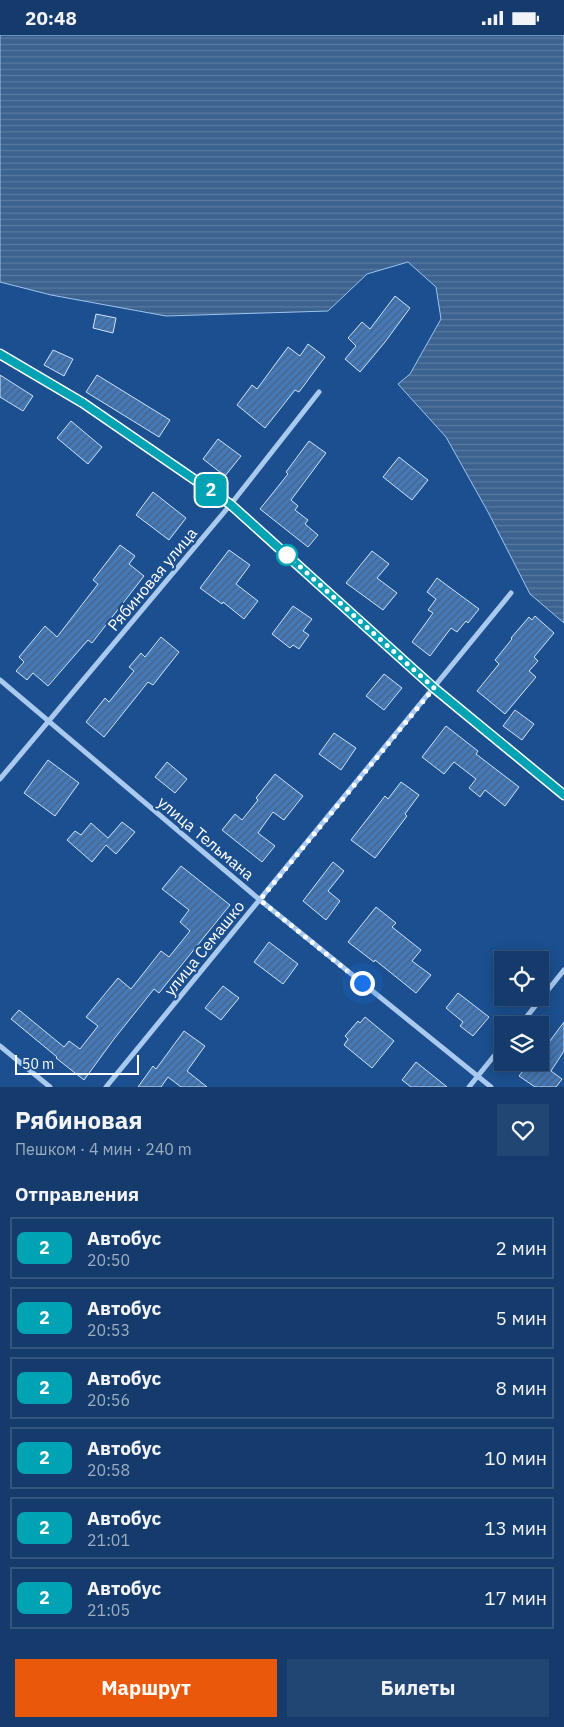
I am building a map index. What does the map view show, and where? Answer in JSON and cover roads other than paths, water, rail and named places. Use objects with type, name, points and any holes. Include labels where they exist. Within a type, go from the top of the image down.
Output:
[{"type":"street","points":[[0,354],[83,403],[230,504],[434,688],[564,795]]},
{"type":"street","name":"Рябиновая улица","points":[[0,779],[230,504],[320,392]]},
{"type":"street","name":"улица Семашко","points":[[106,1087],[511,593]]},
{"type":"street","name":"улица Тельмана","points":[[0,680],[260,900],[491,1087]]},
{"type":"street","points":[[527,1016],[564,970]]},
{"type":"street","points":[[0,1046],[50,1087]]},
{"type":"street","points":[[470,1087],[494,1056]]},
{"type":"water","points":[[0,35],[564,35],[564,623],[530,594],[488,512],[446,437],[398,384],[410,374],[441,319],[436,287],[408,262],[367,274],[328,311],[166,316],[51,295],[0,282]]}]
